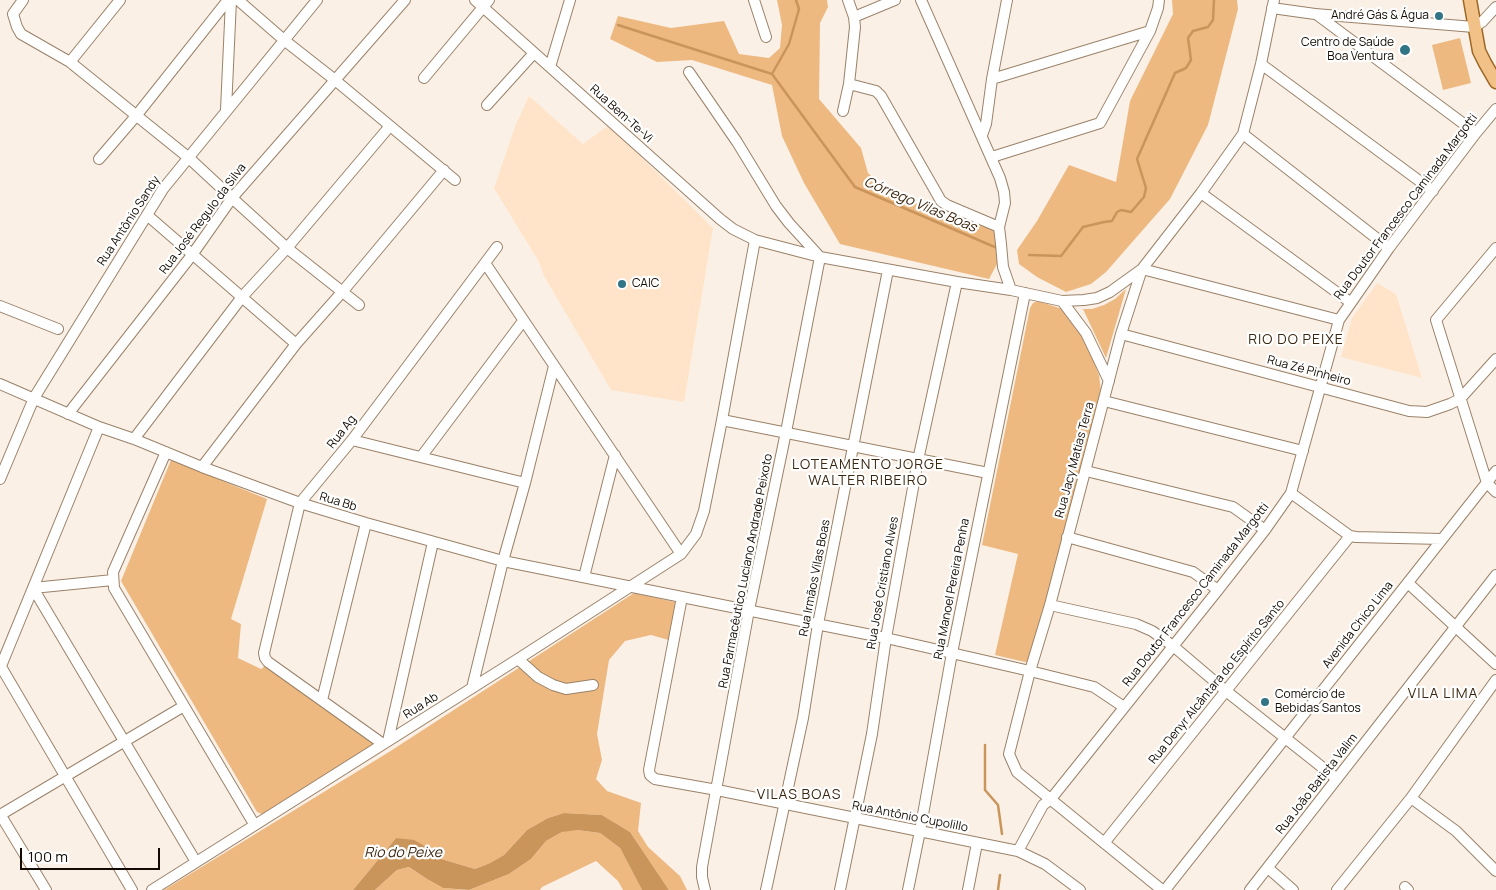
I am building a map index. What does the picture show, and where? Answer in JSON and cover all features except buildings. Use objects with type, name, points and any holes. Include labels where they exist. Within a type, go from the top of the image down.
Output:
[{"type":"main road","points":[[1470,0],[1480,51],[1496,82]]},
{"type":"street","points":[[23,0],[13,14],[21,34],[70,62],[189,158],[287,248],[359,305]]},
{"type":"street","points":[[70,62],[120,0]]},
{"type":"street","points":[[226,110],[230,0]]},
{"type":"street","points":[[99,159],[230,0]]},
{"type":"street","points":[[238,0],[455,180]]},
{"type":"street","name":"Rua Antônio Sandy","points":[[0,479],[34,398],[163,189],[317,0]]},
{"type":"street","name":"Rua José Regulo da Silva","points":[[68,414],[192,255],[232,198],[405,0]]},
{"type":"street","points":[[550,66],[570,0]]},
{"type":"street","points":[[754,0],[766,37]]},
{"type":"street","points":[[843,111],[849,84],[855,27],[854,17],[848,0]]},
{"type":"street","points":[[854,17],[895,0]]},
{"type":"street","points":[[921,0],[1000,178],[1005,203],[999,227],[1003,267],[1011,290]]},
{"type":"street","points":[[982,135],[986,124],[992,79],[1007,0]]},
{"type":"street","points":[[992,157],[1100,123],[1150,31],[1158,8],[1158,0]]},
{"type":"street","points":[[424,78],[483,2]]},
{"type":"street","name":"Rua Bem-Te-Vi","points":[[483,2],[534,53],[720,219],[733,229],[755,240],[820,257],[1011,290],[1062,301],[1097,298],[1110,292],[1142,269]]},
{"type":"street","points":[[1273,4],[1315,14],[1474,27],[1482,22],[1496,7]]},
{"type":"street","name":"Rua Jacy Matias Terra","points":[[1164,890],[1016,772],[1009,754],[1121,334],[1142,269],[1202,192],[1243,134],[1261,64],[1273,4]]},
{"type":"street","points":[[1315,14],[1476,133]]},
{"type":"street","points":[[992,79],[1150,31]]},
{"type":"street","points":[[487,105],[534,53]]},
{"type":"street","points":[[1261,64],[1432,191]]},
{"type":"street","points":[[688,72],[737,142],[776,206],[820,257]]},
{"type":"street","points":[[849,84],[876,91],[881,96],[941,202],[999,227]]},
{"type":"street","name":"Rua Doutor Francesco Caminada Margotti","points":[[1018,851],[1042,806],[1051,799],[1218,590],[1265,530],[1291,492],[1338,320],[1389,248],[1496,109]]},
{"type":"street","points":[[134,439],[242,296],[287,248],[390,126]]},
{"type":"street","points":[[1243,134],[1389,248]]},
{"type":"street","points":[[202,468],[296,344],[343,292],[444,170]]},
{"type":"street","points":[[1202,192],[1350,302]]},
{"type":"street","points":[[147,215],[296,344]]},
{"type":"street","name":"Rua Ab","points":[[152,890],[682,554],[696,534],[704,511],[755,240]]},
{"type":"street","name":"Rua Ag","points":[[322,700],[268,662],[264,653],[300,503],[352,440],[496,247]]},
{"type":"street","points":[[1496,248],[1436,320],[1486,483],[1496,492]]},
{"type":"street","name":"Rua Farmacêutico Luciano Andrade Peixoto","points":[[706,890],[702,877],[702,867],[749,610],[820,257]]},
{"type":"street","points":[[484,263],[682,554]]},
{"type":"street","points":[[1142,269],[1338,320]]},
{"type":"street","name":"Rua Irmãos Vilas Boas","points":[[766,890],[802,718],[818,624],[888,270]]},
{"type":"street","name":"Rua José Cristiano Alves","points":[[840,890],[872,734],[886,638],[918,460],[957,282]]},
{"type":"street","name":"Rua Manoel Pereira Penha","points":[[908,890],[952,653],[1026,293]]},
{"type":"street","points":[[1062,301],[1086,333],[1109,381]]},
{"type":"street","points":[[0,306],[58,329]]},
{"type":"street","points":[[421,457],[523,321]]},
{"type":"street","name":"Rua Zé Pinheiro","points":[[1121,334],[1409,411],[1427,412],[1460,399]]},
{"type":"street","points":[[1460,399],[1496,359]]},
{"type":"street","points":[[472,688],[554,366]]},
{"type":"street","name":"Rua Bb","points":[[0,384],[68,414],[202,468],[300,503],[366,523],[503,561],[886,638],[1030,671],[1094,687],[1124,707]]},
{"type":"street","points":[[1104,401],[1302,452]]},
{"type":"street","points":[[722,420],[988,473]]},
{"type":"street","points":[[99,426],[0,666],[132,890]]},
{"type":"street","points":[[352,440],[525,483]]},
{"type":"street","points":[[166,452],[113,572],[114,588],[254,824]]},
{"type":"street","points":[[584,577],[615,455]]},
{"type":"street","points":[[1086,471],[1233,507],[1265,530]]},
{"type":"street","name":"Avenida Chico Lima","points":[[1164,890],[1496,471]]},
{"type":"street","points":[[1291,492],[1350,536],[1356,538],[1442,539]]},
{"type":"street","points":[[366,523],[322,700],[386,742],[433,542]]},
{"type":"street","name":"Rua Denyr Alcântara do Espírito Santo","points":[[1104,843],[1350,536]]},
{"type":"street","points":[[1067,537],[1193,572],[1218,590]]},
{"type":"street","name":"Rua João Batista Valim","points":[[1250,890],[1496,575]]},
{"type":"street","points":[[33,588],[113,580]]},
{"type":"street","points":[[1408,582],[1496,664]]},
{"type":"street","points":[[33,588],[196,862]]},
{"type":"street","name":"Rua Antônio Cupolillo","points":[[682,596],[649,770],[650,775],[655,779],[1018,851],[1045,864],[1080,890]]},
{"type":"street","points":[[1050,605],[1136,624],[1152,631],[1338,779]]},
{"type":"street","points":[[518,659],[538,677],[553,685],[566,688],[593,684]]},
{"type":"street","points":[[1337,890],[1411,798],[1496,680]]},
{"type":"street","points":[[46,890],[0,815],[184,706]]},
{"type":"street","points":[[1411,798],[1456,831],[1496,871]]},
{"type":"street","points":[[968,890],[978,843]]},
{"type":"street","points":[[1268,868],[1293,890]]},
{"type":"shaded area","points":[[777,0],[827,0],[828,7],[820,23],[819,99],[861,148],[868,173],[901,204],[927,203],[935,214],[997,230],[998,262],[989,279],[840,244],[804,183],[782,136],[772,85],[692,60],[657,62],[610,39],[618,16],[671,28],[724,21],[739,54],[769,58],[780,48],[782,25]]},
{"type":"shaded area","points":[[1172,0],[1237,0],[1238,9],[1208,125],[1170,199],[1106,272],[1091,284],[1066,292],[1037,277],[1019,264],[1017,250],[1037,221],[1069,165],[1116,182],[1130,101],[1173,14]]},
{"type":"shaded area","points":[[1460,38],[1471,83],[1443,90],[1432,45]]},
{"type":"shaded area","points":[[529,96],[583,144],[609,125],[713,228],[684,402],[611,390],[544,276],[539,262],[494,188],[516,124]]},
{"type":"shaded area","points":[[1377,283],[1396,294],[1422,378],[1341,357],[1352,318]]},
{"type":"shaded area","points":[[1126,289],[1106,358],[1083,309],[1092,309],[1104,305],[1115,299]]},
{"type":"shaded area","points":[[1038,301],[1065,310],[1079,326],[1099,375],[1101,392],[1029,663],[995,655],[1018,554],[982,545],[1030,308],[1033,303]]},
{"type":"shaded area","points":[[171,460],[267,499],[231,619],[241,624],[238,658],[261,669],[265,666],[379,744],[264,815],[257,812],[121,581]]},
{"type":"shaded area","points":[[634,593],[679,603],[672,641],[651,635],[625,641],[609,660],[597,734],[602,760],[596,779],[607,791],[641,803],[638,831],[648,847],[680,876],[687,890],[669,890],[630,832],[602,815],[564,813],[548,818],[527,830],[504,855],[475,869],[438,858],[430,849],[396,838],[353,890],[164,890],[389,752]]},
{"type":"shaded area","points":[[569,830],[600,833],[620,848],[642,890],[623,890],[618,881],[596,861],[542,887],[540,890],[469,890],[509,874],[531,859],[546,841]]},
{"type":"shaded area","points":[[409,867],[443,888],[466,890],[375,890],[397,870]]},
{"type":"water","name":"Rio do Peixe","points":[[564,813],[602,815],[630,832],[669,890],[642,890],[620,848],[600,833],[577,830],[562,832],[546,841],[531,859],[509,874],[469,890],[443,888],[409,867],[397,870],[375,890],[353,890],[396,838],[414,840],[430,849],[438,858],[475,869],[504,855],[527,830],[548,818]]},
{"type":"waterway","points":[[772,74],[789,44],[799,9],[796,0]]},
{"type":"waterway","points":[[1029,255],[1061,256],[1083,227],[1112,221],[1117,212],[1121,210],[1131,212],[1144,197],[1146,188],[1137,159],[1175,73],[1186,68],[1191,60],[1188,38],[1193,31],[1208,27],[1213,20],[1214,0]]},
{"type":"waterway","points":[[618,25],[772,74]]},
{"type":"waterway","name":"Córrego Vilas Boas","points":[[772,74],[855,187],[997,248]]},
{"type":"waterway","name":"Córrego Vilas Boas","points":[[985,745],[985,790],[998,805],[1002,834]]},
{"type":"waterway","name":"Córrego Vilas Boas","points":[[998,890],[1000,875]]},
{"type":"place","name":"André Gás & Água","points":[[1439,16]]},
{"type":"place","name":"Centro de Saúde Boa Ventura","points":[[1405,50]]},
{"type":"place","name":"CAIC","points":[[622,284]]},
{"type":"place","name":"Comércio de Bebidas Santos","points":[[1265,702]]},
{"type":"district","name":"RIO DO PEIXE","points":[[1296,340]]},
{"type":"district","name":"LOTEAMENTO JORGE WALTER RIBEIRO","points":[[868,474]]},
{"type":"district","name":"VILA LIMA","points":[[1443,694]]},
{"type":"district","name":"VILAS BOAS","points":[[799,795]]}]
